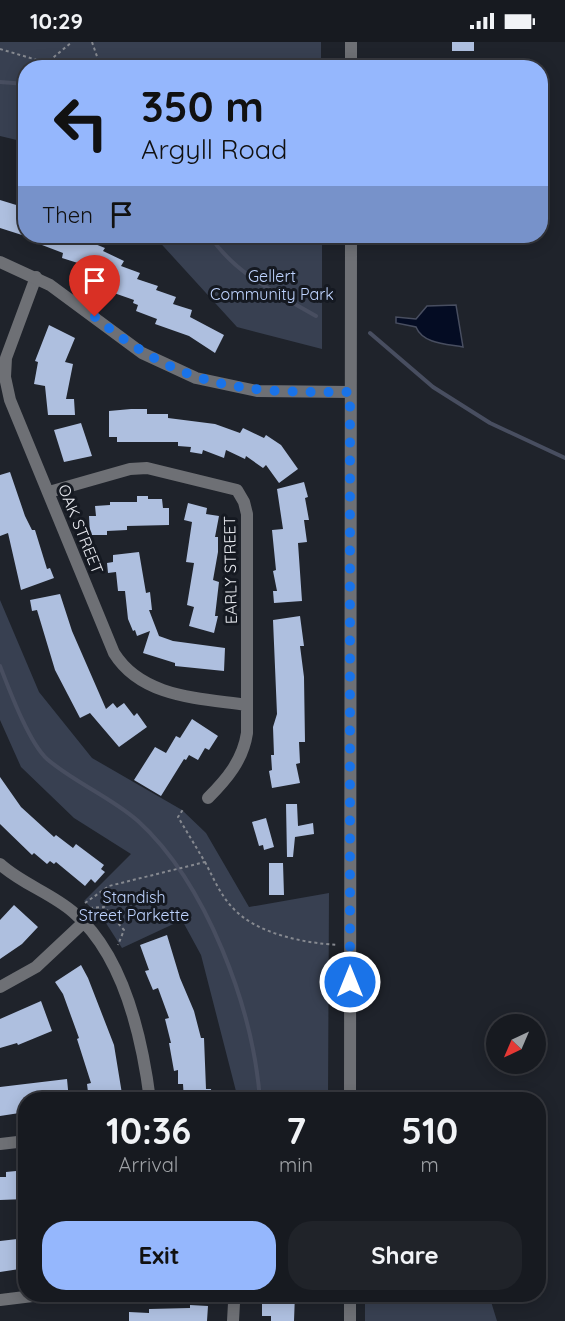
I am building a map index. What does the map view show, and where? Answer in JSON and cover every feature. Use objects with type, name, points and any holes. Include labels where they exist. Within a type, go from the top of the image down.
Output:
[{"type":"street","points":[[351,42],[351,60]]},
{"type":"street","points":[[350,1092],[351,243]]},
{"type":"street","points":[[0,262],[36,276],[73,300],[142,352],[196,378],[256,391],[350,392]]},
{"type":"street","name":"OAK STREET","points":[[36,276],[6,358],[5,376],[10,400],[106,634],[120,662],[142,682],[165,692],[247,705]]},
{"type":"street","name":"EARLY STREET","points":[[49,492],[130,469],[147,468],[237,490],[244,502],[247,514],[247,733],[242,753],[230,773],[208,798]]},
{"type":"street","points":[[0,864],[23,882],[71,910],[84,922],[108,954],[144,1049],[149,1092]]},
{"type":"street","points":[[0,987],[36,967],[84,922]]},
{"type":"street","points":[[0,1144],[18,1142]]},
{"type":"street","points":[[0,1300],[18,1298]]},
{"type":"street","points":[[233,1302],[233,1321]]},
{"type":"street","points":[[350,1302],[350,1321]]},
{"type":"path","points":[[50,60],[72,42]]},
{"type":"path","points":[[92,42],[98,60]]},
{"type":"path","points":[[0,49],[45,60]]},
{"type":"path","points":[[184,808],[178,817],[226,900],[243,917],[296,939],[340,945]]},
{"type":"path","points":[[85,903],[109,886],[205,862]]},
{"type":"path","points":[[90,908],[104,907],[124,930],[118,945]]},
{"type":"green space","points":[[0,42],[321,42],[321,60],[18,60],[18,140],[0,136]]},
{"type":"green space","name":"Gellert Community Park","points":[[160,243],[322,243],[322,349],[237,327]]},
{"type":"green space","name":"Standish Street Parkette","points":[[0,600],[39,692],[92,758],[182,810],[206,833],[249,907],[329,893],[328,1092],[236,1092],[201,955],[182,920],[122,948],[104,920],[84,901],[131,854],[74,818],[21,767],[0,720]]},
{"type":"green space","points":[[365,1302],[491,1302],[497,1321],[365,1321]]},
{"type":"shaded area","points":[[456,305],[463,347],[430,340],[419,333],[416,327],[396,323],[396,317],[416,319],[427,306]]},
{"type":"building","points":[[452,42],[474,42],[474,51],[452,51]]},
{"type":"building","points":[[0,200],[18,206],[18,234],[0,228]]},
{"type":"building","points":[[43,243],[92,243],[105,248],[103,251],[124,261],[121,266],[140,273],[137,279],[158,286],[156,290],[176,297],[173,304],[192,310],[190,317],[224,335],[215,353],[189,336],[155,324],[157,319],[136,311],[138,305],[133,303],[134,300],[114,293],[117,286],[97,276],[98,274],[80,267],[81,264],[62,258],[63,253],[42,245]]},
{"type":"building","points":[[49,325],[75,338],[65,362],[73,364],[66,399],[74,399],[75,415],[48,415],[45,386],[34,384],[38,362],[35,361]]},
{"type":"building","points":[[147,409],[147,414],[168,414],[168,418],[215,424],[240,433],[243,428],[264,438],[266,435],[281,445],[298,469],[279,483],[266,465],[263,468],[246,456],[245,459],[226,450],[224,458],[203,450],[202,454],[190,452],[191,447],[178,446],[178,442],[117,442],[117,437],[109,437],[109,411]]},
{"type":"building","points":[[81,423],[92,456],[64,462],[54,430]]},
{"type":"building","points":[[10,472],[25,516],[32,530],[35,530],[47,569],[50,568],[54,578],[21,590],[8,533],[0,536],[0,475]]},
{"type":"building","points":[[304,482],[308,497],[305,498],[309,520],[304,520],[307,542],[298,543],[302,601],[274,603],[273,591],[277,591],[273,571],[276,570],[272,530],[283,529],[277,489]]},
{"type":"building","points":[[137,496],[162,499],[163,508],[169,508],[169,525],[127,526],[127,530],[107,531],[107,535],[90,535],[89,516],[96,516],[95,506],[110,505],[110,502],[137,502]]},
{"type":"building","points":[[188,503],[207,508],[206,514],[219,516],[215,537],[218,537],[218,552],[213,580],[219,582],[215,616],[218,616],[214,633],[189,626],[194,607],[187,605],[194,563],[186,562],[192,522],[184,520]]},
{"type":"building","points":[[139,552],[146,593],[150,592],[152,610],[149,610],[159,636],[173,641],[225,648],[224,671],[175,666],[175,663],[143,653],[150,631],[137,636],[135,630],[133,631],[128,619],[125,591],[118,591],[116,572],[108,573],[107,563],[113,562],[113,555]]},
{"type":"building","points":[[60,594],[72,631],[106,709],[113,703],[117,708],[124,703],[134,716],[137,713],[147,727],[119,747],[90,713],[80,718],[55,670],[37,610],[32,611],[30,600]]},
{"type":"building","points":[[300,616],[304,646],[300,646],[304,677],[305,742],[299,742],[300,763],[296,764],[300,783],[272,788],[269,771],[272,770],[273,727],[277,714],[273,620]]},
{"type":"building","points":[[192,719],[218,736],[209,750],[205,748],[198,760],[189,755],[186,760],[184,759],[161,796],[134,780],[155,747],[166,753],[176,736],[180,738]]},
{"type":"building","points":[[0,777],[21,807],[54,837],[56,835],[73,848],[76,844],[104,865],[101,869],[105,872],[95,883],[91,879],[85,886],[56,862],[54,864],[50,861],[47,864],[34,853],[32,855],[0,824]]},
{"type":"building","points":[[286,804],[297,804],[298,826],[313,823],[314,834],[295,837],[293,857],[287,857]]},
{"type":"building","points":[[266,818],[274,847],[264,850],[263,845],[259,846],[252,822]]},
{"type":"building","points":[[269,863],[283,863],[284,895],[269,895]]},
{"type":"building","points":[[14,905],[38,927],[22,944],[0,959],[0,920]]},
{"type":"building","points":[[167,935],[180,978],[194,1011],[201,1038],[204,1038],[206,1089],[211,1089],[211,1092],[184,1092],[183,1084],[178,1084],[178,1070],[174,1071],[169,1043],[171,1043],[165,1019],[169,1018],[158,988],[153,990],[145,971],[149,970],[140,945]]},
{"type":"building","points":[[81,965],[114,1045],[122,1092],[88,1092],[87,1084],[91,1083],[77,1039],[79,1038],[63,994],[55,982]]},
{"type":"building","points":[[41,1001],[52,1031],[18,1045],[17,1043],[0,1048],[0,1019]]},
{"type":"building","points":[[67,1079],[68,1092],[18,1092],[18,1113],[0,1116],[0,1087]]},
{"type":"building","points":[[18,1171],[18,1199],[0,1200],[0,1177],[6,1177],[6,1172]]},
{"type":"building","points":[[18,1239],[18,1269],[0,1272],[0,1241]]},
{"type":"building","points":[[273,1302],[295,1302],[294,1321],[271,1321],[271,1316],[262,1316],[262,1304],[274,1304]]},
{"type":"building","points":[[190,1305],[208,1306],[207,1321],[129,1321],[129,1312],[149,1313],[149,1309],[190,1308]]},
{"type":"waterway","points":[[0,82],[18,83]]},
{"type":"waterway","points":[[215,243],[232,261],[258,282],[316,316]]},
{"type":"waterway","points":[[370,333],[433,387],[490,423],[565,458]]},
{"type":"waterway","points":[[0,666],[20,715],[40,751],[58,768],[138,821],[163,847],[185,878],[205,913],[237,988],[248,1026],[259,1092]]},
{"type":"route","points":[[95,317],[124,341],[156,361],[196,378],[256,391],[350,392],[350,982]]}]
